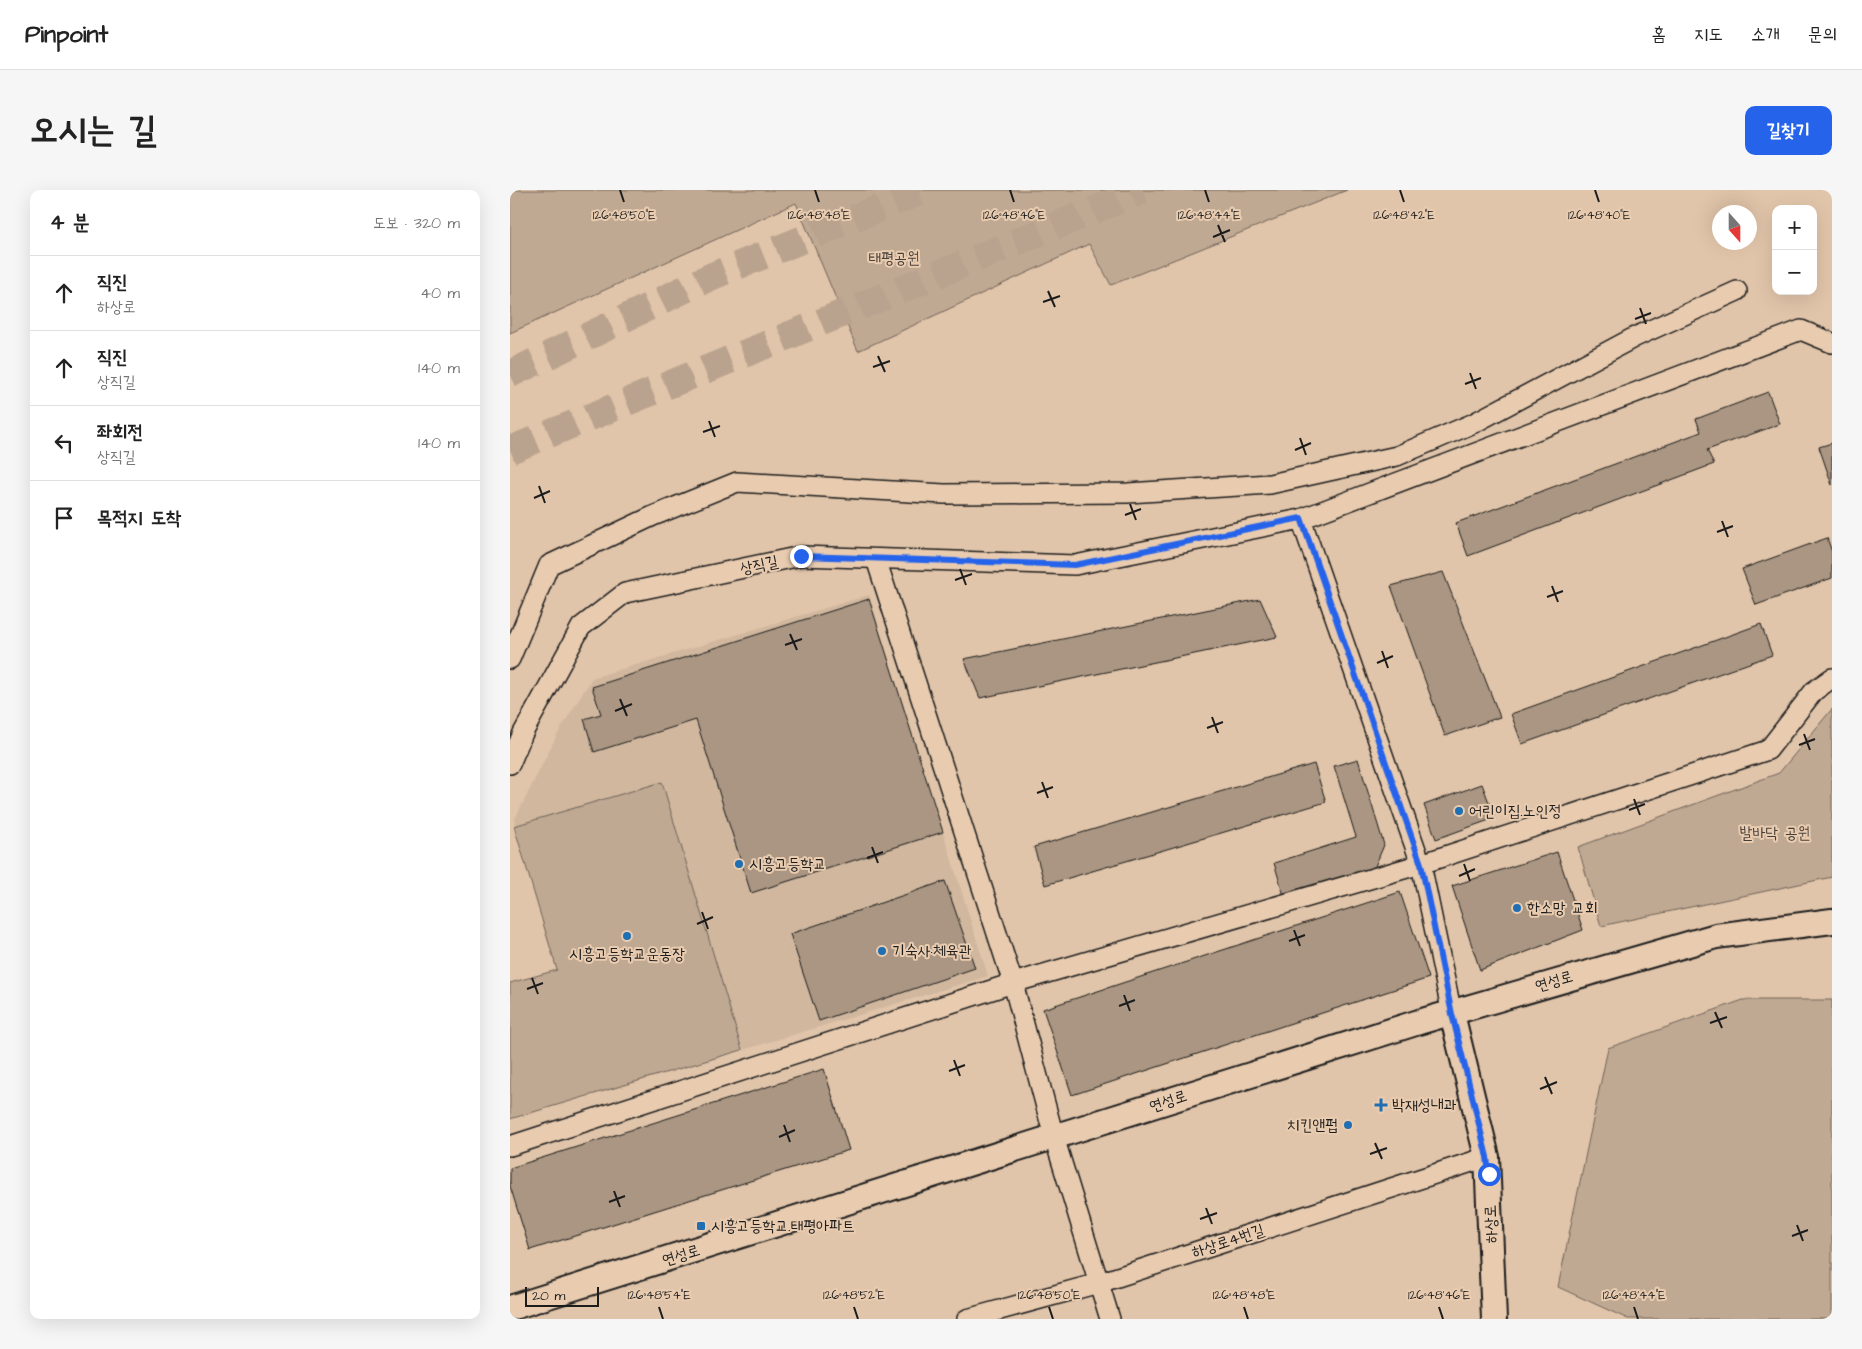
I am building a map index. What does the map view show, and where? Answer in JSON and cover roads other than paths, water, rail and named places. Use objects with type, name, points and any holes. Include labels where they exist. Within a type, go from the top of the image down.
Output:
[{"type":"street","points":[[510,659],[549,565],[653,516],[737,482],[944,494],[1128,492],[1270,484],[1406,452],[1474,423],[1635,337],[1737,292]]},
{"type":"street","name":"상직길","points":[[510,764],[523,733],[581,626],[625,593],[801,556],[876,560],[1075,565],[1301,518],[1801,330],[1832,343]]},
{"type":"street","points":[[1301,518],[1421,864],[1452,1014]]},
{"type":"street","points":[[876,560],[1014,982],[1054,1137],[1110,1319]]},
{"type":"street","points":[[510,1146],[1014,982],[1421,864],[1768,750],[1814,691],[1832,678]]},
{"type":"street","name":"연성로","points":[[510,1308],[1419,1022],[1452,1014],[1512,993],[1716,936],[1832,921]]},
{"type":"street","name":"하상로","points":[[1452,1014],[1487,1157],[1494,1319]]},
{"type":"street","name":"하상로4번길","points":[[967,1319],[1099,1283],[1487,1157]]},
{"type":"street","points":[[510,1304],[513,1319]]},
{"type":"tunnel","points":[[510,374],[710,277],[924,190]]},
{"type":"tunnel","points":[[510,450],[1143,190]]},
{"type":"place","name":"어린이집.노인정","points":[[1459,811]]},
{"type":"place","name":"시흥고등학교","points":[[739,864]]},
{"type":"place","name":"한소망 교회","points":[[1517,908]]},
{"type":"place","name":"시흥고등학교운동장","points":[[627,936]]},
{"type":"place","name":"기숙사·체육관","points":[[882,951]]},
{"type":"place","name":"박재성내과","points":[[1381,1105]]},
{"type":"place","name":"치킨앤펍","points":[[1348,1125]]},
{"type":"place","name":"시흥고등학교.태평아파트","points":[[701,1226]]},
{"type":"park label","name":"태평공원","points":[[894,258]]},
{"type":"park label","name":"발바닥 공원","points":[[1775,833]]}]
